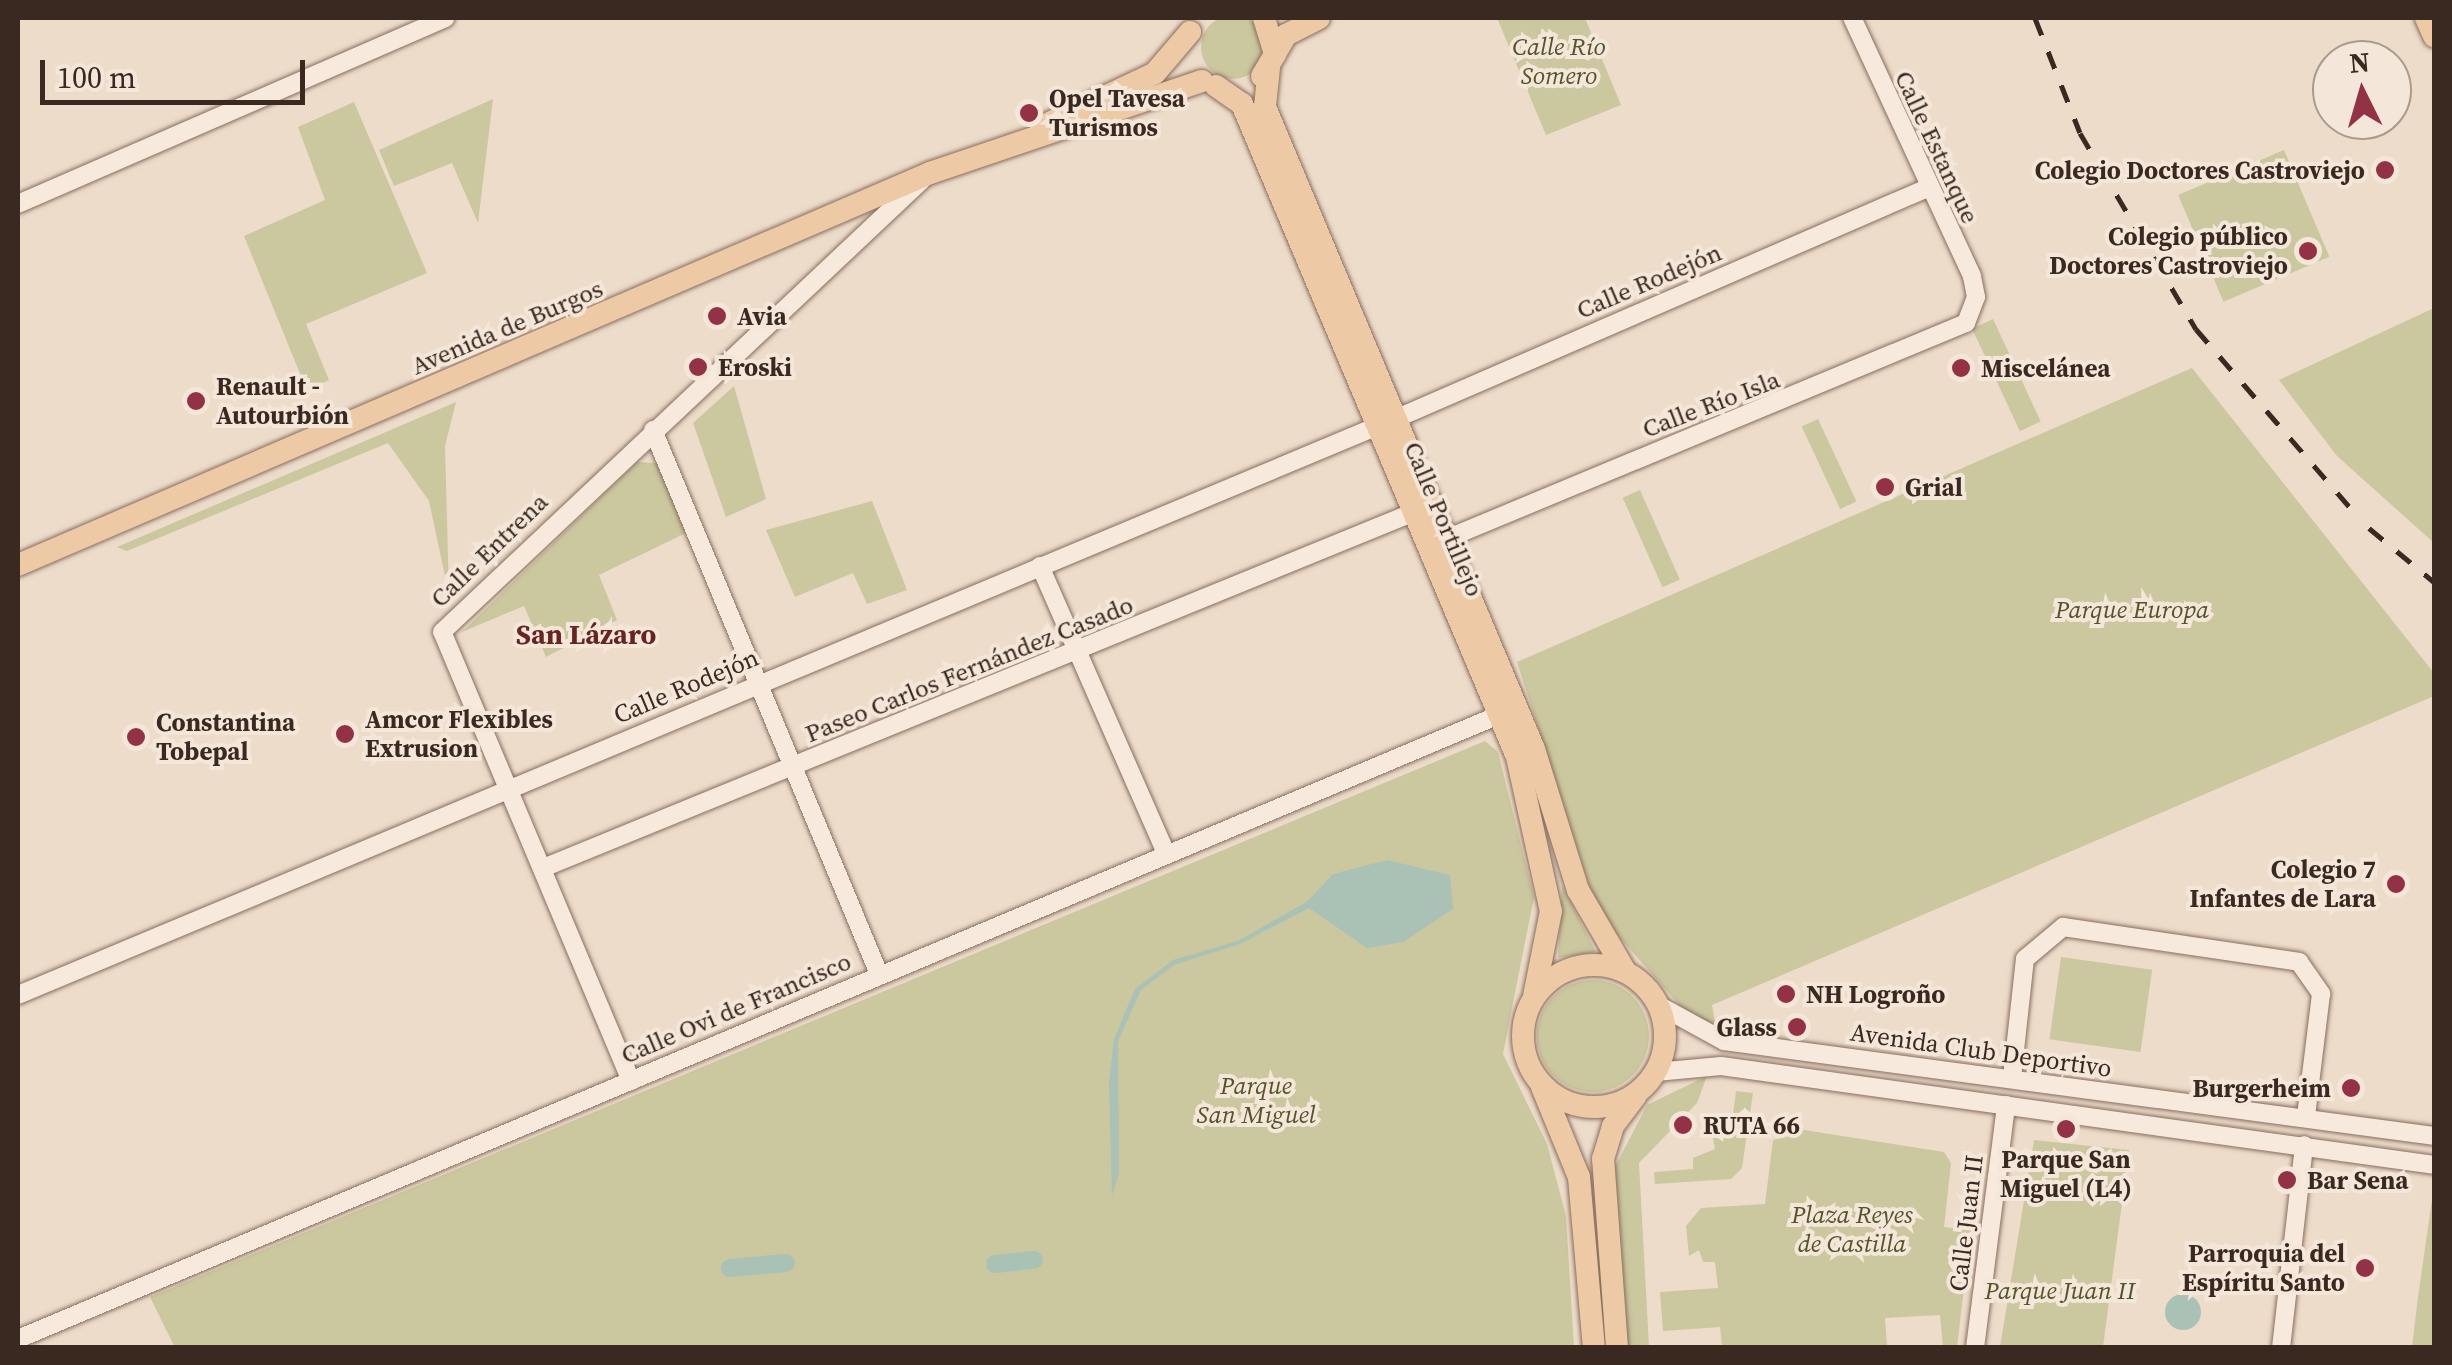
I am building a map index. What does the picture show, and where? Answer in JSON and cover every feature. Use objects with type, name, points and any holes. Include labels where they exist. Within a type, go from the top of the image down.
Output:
[{"type":"main road","name":"Calle Portillejo","points":[[1264,18],[1272,61],[1265,107],[1385,423],[1412,513],[1499,714],[1539,830],[1551,911],[1534,996]]},
{"type":"main road","points":[[1272,61],[1286,35],[1319,18]]},
{"type":"main road","points":[[2426,18],[2434,36]]},
{"type":"main road","points":[[1196,22],[1209,83]]},
{"type":"main road","name":"Avenida de Burgos","points":[[1018,140],[1155,74],[1196,22]]},
{"type":"main road","name":"Avenida de Burgos","points":[[18,565],[930,173],[1018,140],[1209,83],[1248,86],[1272,61]]},
{"type":"main road","name":"Calle Portillejo","points":[[1209,83],[1242,104],[1385,423],[1446,539],[1534,749],[1578,890],[1625,972]]},
{"type":"main road","points":[[1594,1348],[1579,1177],[1522,1042],[1534,996],[1572,967],[1625,972],[1660,1006],[1656,1072],[1613,1126],[1603,1158],[1618,1348]]},
{"type":"main road","points":[[1538,1079],[1590,1107],[1639,1093]]},
{"type":"street","points":[[18,204],[446,18]]},
{"type":"street","name":"Calle Estanque","points":[[1852,18],[1924,189],[1976,297]]},
{"type":"street","name":"Calle Entrena","points":[[631,1082],[442,632],[930,173]]},
{"type":"street","name":"Calle Rodejón","points":[[18,995],[1385,423],[1924,189]]},
{"type":"street","name":"Calle Río Isla","points":[[1446,539],[1966,323],[1976,297]]},
{"type":"street","points":[[653,430],[879,974]]},
{"type":"street","name":"Paseo Carlos Fernández Casado","points":[[543,868],[1412,513]]},
{"type":"street","points":[[1040,566],[1166,853]]},
{"type":"street","name":"Calle Ovi de Francisco","points":[[18,1339],[1499,714]]},
{"type":"street","points":[[2012,1078],[2025,959],[2063,927],[2298,962],[2321,994],[2306,1117]]},
{"type":"street","name":"Avenida Club Deportivo","points":[[1660,1006],[1724,1041],[2434,1136]]},
{"type":"street","name":"Avenida Club Deportivo","points":[[1656,1072],[1721,1066],[2434,1165]]},
{"type":"street","name":"Calle Juan II","points":[[1976,1348],[2006,1105]]},
{"type":"street","name":"Avenida Club Deportivo","points":[[2252,1138],[2306,1117]]},
{"type":"street","points":[[2282,1348],[2304,1146]]},
{"type":"green space","points":[[1233,15],[1256,24],[1265,47],[1256,70],[1233,79],[1210,70],[1201,47],[1210,24]]},
{"type":"green space","name":"Calle Río Somero","points":[[1497,18],[1585,18],[1621,105],[1546,135]]},
{"type":"green space","points":[[493,99],[478,223],[452,163],[394,186],[379,150]]},
{"type":"green space","points":[[354,102],[427,273],[306,324],[329,380],[307,391],[244,236],[325,200],[298,127]]},
{"type":"green space","points":[[2284,150],[2329,257],[2223,302],[2178,195]]},
{"type":"green space","points":[[2434,308],[2434,543],[2337,456],[2279,380]]},
{"type":"green space","points":[[1993,319],[2041,421],[2020,431],[1972,329]]},
{"type":"green space","name":"Parque Europa","points":[[2192,368],[2434,673],[2434,696],[1712,1005],[1716,1027],[1682,1008],[1598,913],[1517,662]]},
{"type":"green space","points":[[734,386],[766,499],[726,517],[693,423]]},
{"type":"green space","points":[[456,402],[445,446],[449,595],[429,501],[388,443],[127,551],[117,547]]},
{"type":"green space","points":[[1818,419],[1856,501],[1840,509],[1802,427]]},
{"type":"green space","points":[[637,462],[657,463],[686,533],[599,575],[617,620],[546,657],[524,606],[462,632]]},
{"type":"green space","points":[[1640,490],[1680,580],[1663,587],[1623,498]]},
{"type":"green space","points":[[872,501],[907,590],[867,604],[853,573],[795,597],[766,530]]},
{"type":"green space","name":"Parque San Miguel","points":[[1485,741],[1498,752],[1534,897],[1503,1054],[1547,1144],[1566,1216],[1574,1347],[175,1348],[150,1297]]},
{"type":"green space","points":[[1562,885],[1596,952],[1558,958]]},
{"type":"green space","points":[[2061,957],[2152,970],[2141,1052],[2049,1039]]},
{"type":"green space","points":[[1593,980],[1614,984],[1632,997],[1645,1015],[1649,1036],[1645,1057],[1632,1075],[1614,1088],[1593,1092],[1572,1088],[1554,1075],[1541,1057],[1537,1036],[1541,1015],[1554,997],[1572,984]]},
{"type":"green space","points":[[1707,1076],[1697,1103],[1639,1163],[1649,1347],[1624,1347],[1614,1169],[1647,1105]]},
{"type":"green space","points":[[1736,1091],[1753,1093],[1742,1168],[1731,1179],[1655,1184],[1654,1172],[1693,1169],[1693,1158],[1715,1149],[1713,1138],[1731,1129]]},
{"type":"green space","name":"Plaza Reyes de Castilla","points":[[1785,1127],[1944,1152],[1951,1163],[1944,1227],[1971,1230],[1957,1347],[1943,1347],[1940,1315],[1885,1318],[1887,1346],[1906,1347],[1722,1347],[1720,1327],[1663,1331],[1660,1292],[1718,1288],[1715,1262],[1703,1262],[1699,1250],[1689,1256],[1686,1226],[1701,1208],[1765,1204],[1773,1140],[1787,1137]]},
{"type":"green space","name":"Parque Juan II","points":[[2034,1140],[2129,1150],[2103,1347],[2000,1347]]},
{"type":"green space","points":[[2433,1193],[2434,1347],[2412,1347],[2418,1297]]},
{"type":"shaded area","points":[[1387,860],[1450,875],[1453,909],[1403,942],[1367,948],[1309,908],[1240,944],[1174,965],[1141,990],[1118,1041],[1119,1174],[1112,1195],[1109,1082],[1114,1039],[1135,989],[1173,960],[1238,941],[1308,901],[1333,874]]},
{"type":"shaded area","points":[[2183,1294],[2196,1299],[2201,1312],[2196,1325],[2183,1330],[2170,1325],[2165,1312],[2170,1299]]},
{"type":"waterway","points":[[995,1264],[1034,1260]]},
{"type":"waterway","points":[[730,1268],[786,1263]]},
{"type":"railway","points":[[2035,18],[2080,133],[2196,329],[2360,519]]},
{"type":"railway","points":[[2369,528],[2434,582]]},
{"type":"place","name":"Opel Tavesa Turismos","points":[[1029,113]]},
{"type":"place","name":"Colegio Doctores Castroviejo","points":[[2385,170]]},
{"type":"place","name":"Colegio público Doctores Castroviejo","points":[[2308,251]]},
{"type":"place","name":"Avia","points":[[717,316]]},
{"type":"place","name":"Eroski","points":[[698,367]]},
{"type":"place","name":"Miscelánea","points":[[1961,368]]},
{"type":"place","name":"Renault - Autourbión","points":[[196,401]]},
{"type":"place","name":"Grial","points":[[1885,487]]},
{"type":"place","name":"Amcor Flexibles Extrusion","points":[[345,734]]},
{"type":"place","name":"Constantina Tobepal","points":[[136,737]]},
{"type":"place","name":"Colegio 7 Infantes de Lara","points":[[2396,884]]},
{"type":"place","name":"NH Logroño","points":[[1786,994]]},
{"type":"place","name":"Glass","points":[[1797,1027]]},
{"type":"place","name":"Burgerheim","points":[[2351,1088]]},
{"type":"place","name":"RUTA 66","points":[[1683,1125]]},
{"type":"place","name":"Parque San Miguel (L4)","points":[[2066,1129]]},
{"type":"place","name":"Bar Sena","points":[[2287,1180]]},
{"type":"place","name":"Parroquia del Espíritu Santo","points":[[2365,1268]]},
{"type":"district","name":"San Lázaro","points":[[586,634]]}]
